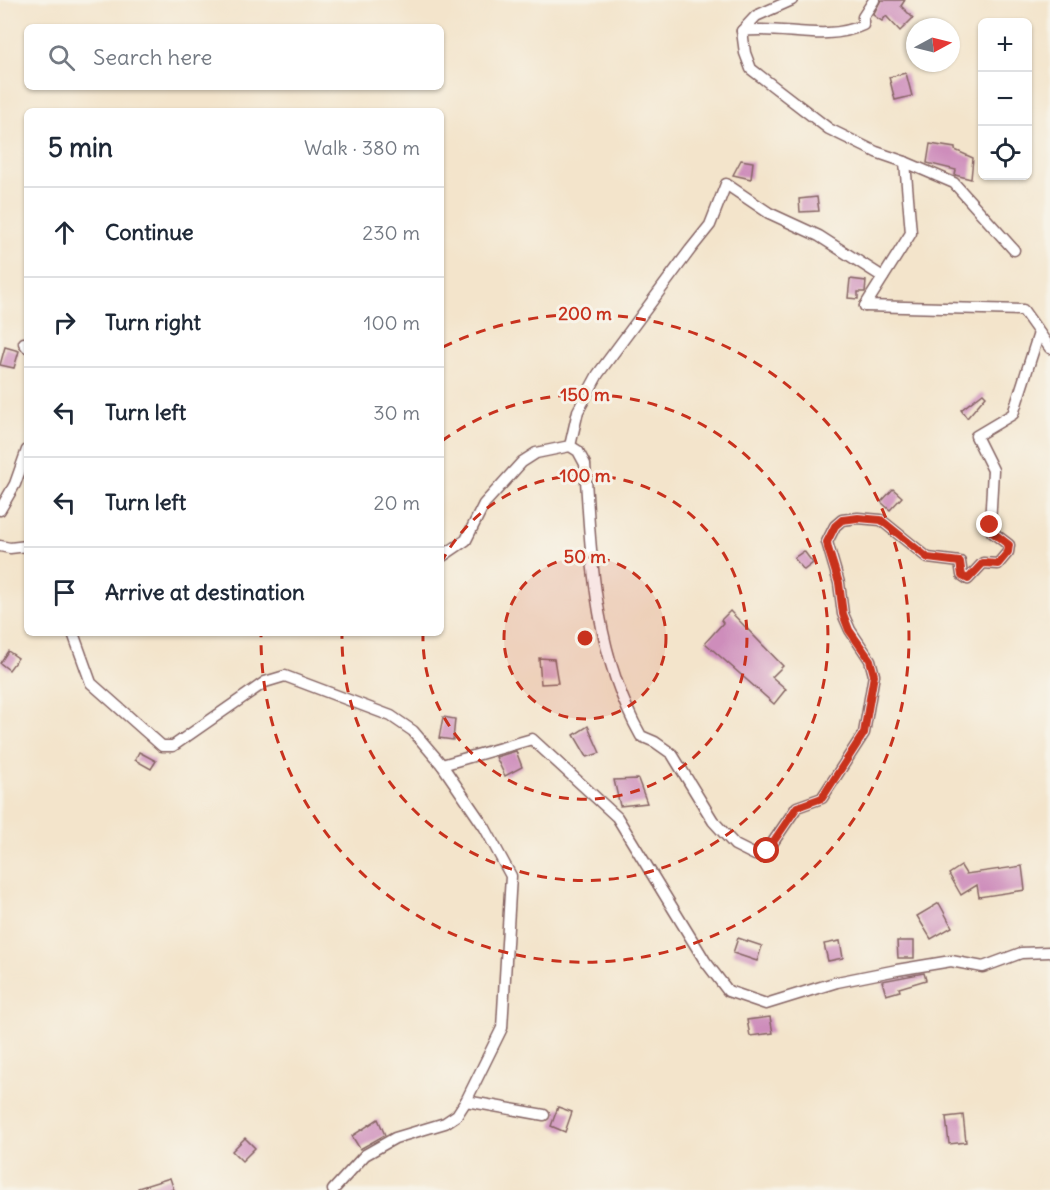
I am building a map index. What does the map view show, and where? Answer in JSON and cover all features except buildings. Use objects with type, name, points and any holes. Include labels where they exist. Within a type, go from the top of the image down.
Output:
[{"type":"street","points":[[742,31],[756,16],[792,0]]},
{"type":"street","points":[[742,31],[757,29],[808,34],[853,30],[863,25],[863,17],[874,0]]},
{"type":"street","points":[[742,31],[745,53],[751,69],[830,129],[876,152],[954,183],[1014,249]]},
{"type":"street","points":[[905,162],[911,233],[865,306],[1023,310],[1050,348]]},
{"type":"street","points":[[570,446],[578,411],[598,374],[710,225],[726,184],[769,213],[819,236],[883,276]]},
{"type":"street","points":[[444,555],[466,540],[484,504],[522,462],[536,453],[570,446],[578,451],[585,464],[593,578],[600,623],[606,650],[631,719],[641,736],[655,742],[672,754],[713,821],[735,845],[755,855],[767,851],[797,807],[822,798],[864,733],[874,675],[870,660],[849,630],[843,614],[839,583],[827,542],[835,526],[842,520],[881,520],[928,558],[960,562],[962,576],[968,579],[983,563],[998,564],[1008,552],[1009,545],[992,532],[990,525],[993,470],[976,436],[1013,414],[1039,333]]},
{"type":"street","points":[[0,510],[15,484],[24,458]]},
{"type":"street","points":[[0,546],[10,548],[24,546]]},
{"type":"street","points":[[74,636],[91,682],[162,746],[173,746],[265,682],[285,676],[391,716],[413,731],[442,765],[485,828],[511,876],[502,1028],[466,1101],[457,1115],[445,1123],[395,1138],[365,1155],[333,1190]]},
{"type":"street","points":[[442,765],[532,739],[617,817],[705,961],[728,991],[766,1004],[837,982],[897,970],[951,961],[983,967],[1021,953],[1050,952]]},
{"type":"street","points":[[466,1101],[544,1115]]},
{"type":"route","points":[[767,851],[797,807],[822,798],[864,733],[874,675],[870,660],[849,630],[843,614],[839,583],[827,542],[835,526],[842,520],[858,518],[881,520],[928,558],[960,562],[962,576],[968,579],[983,563],[998,564],[1008,552],[1009,545],[992,532],[990,525]]}]
